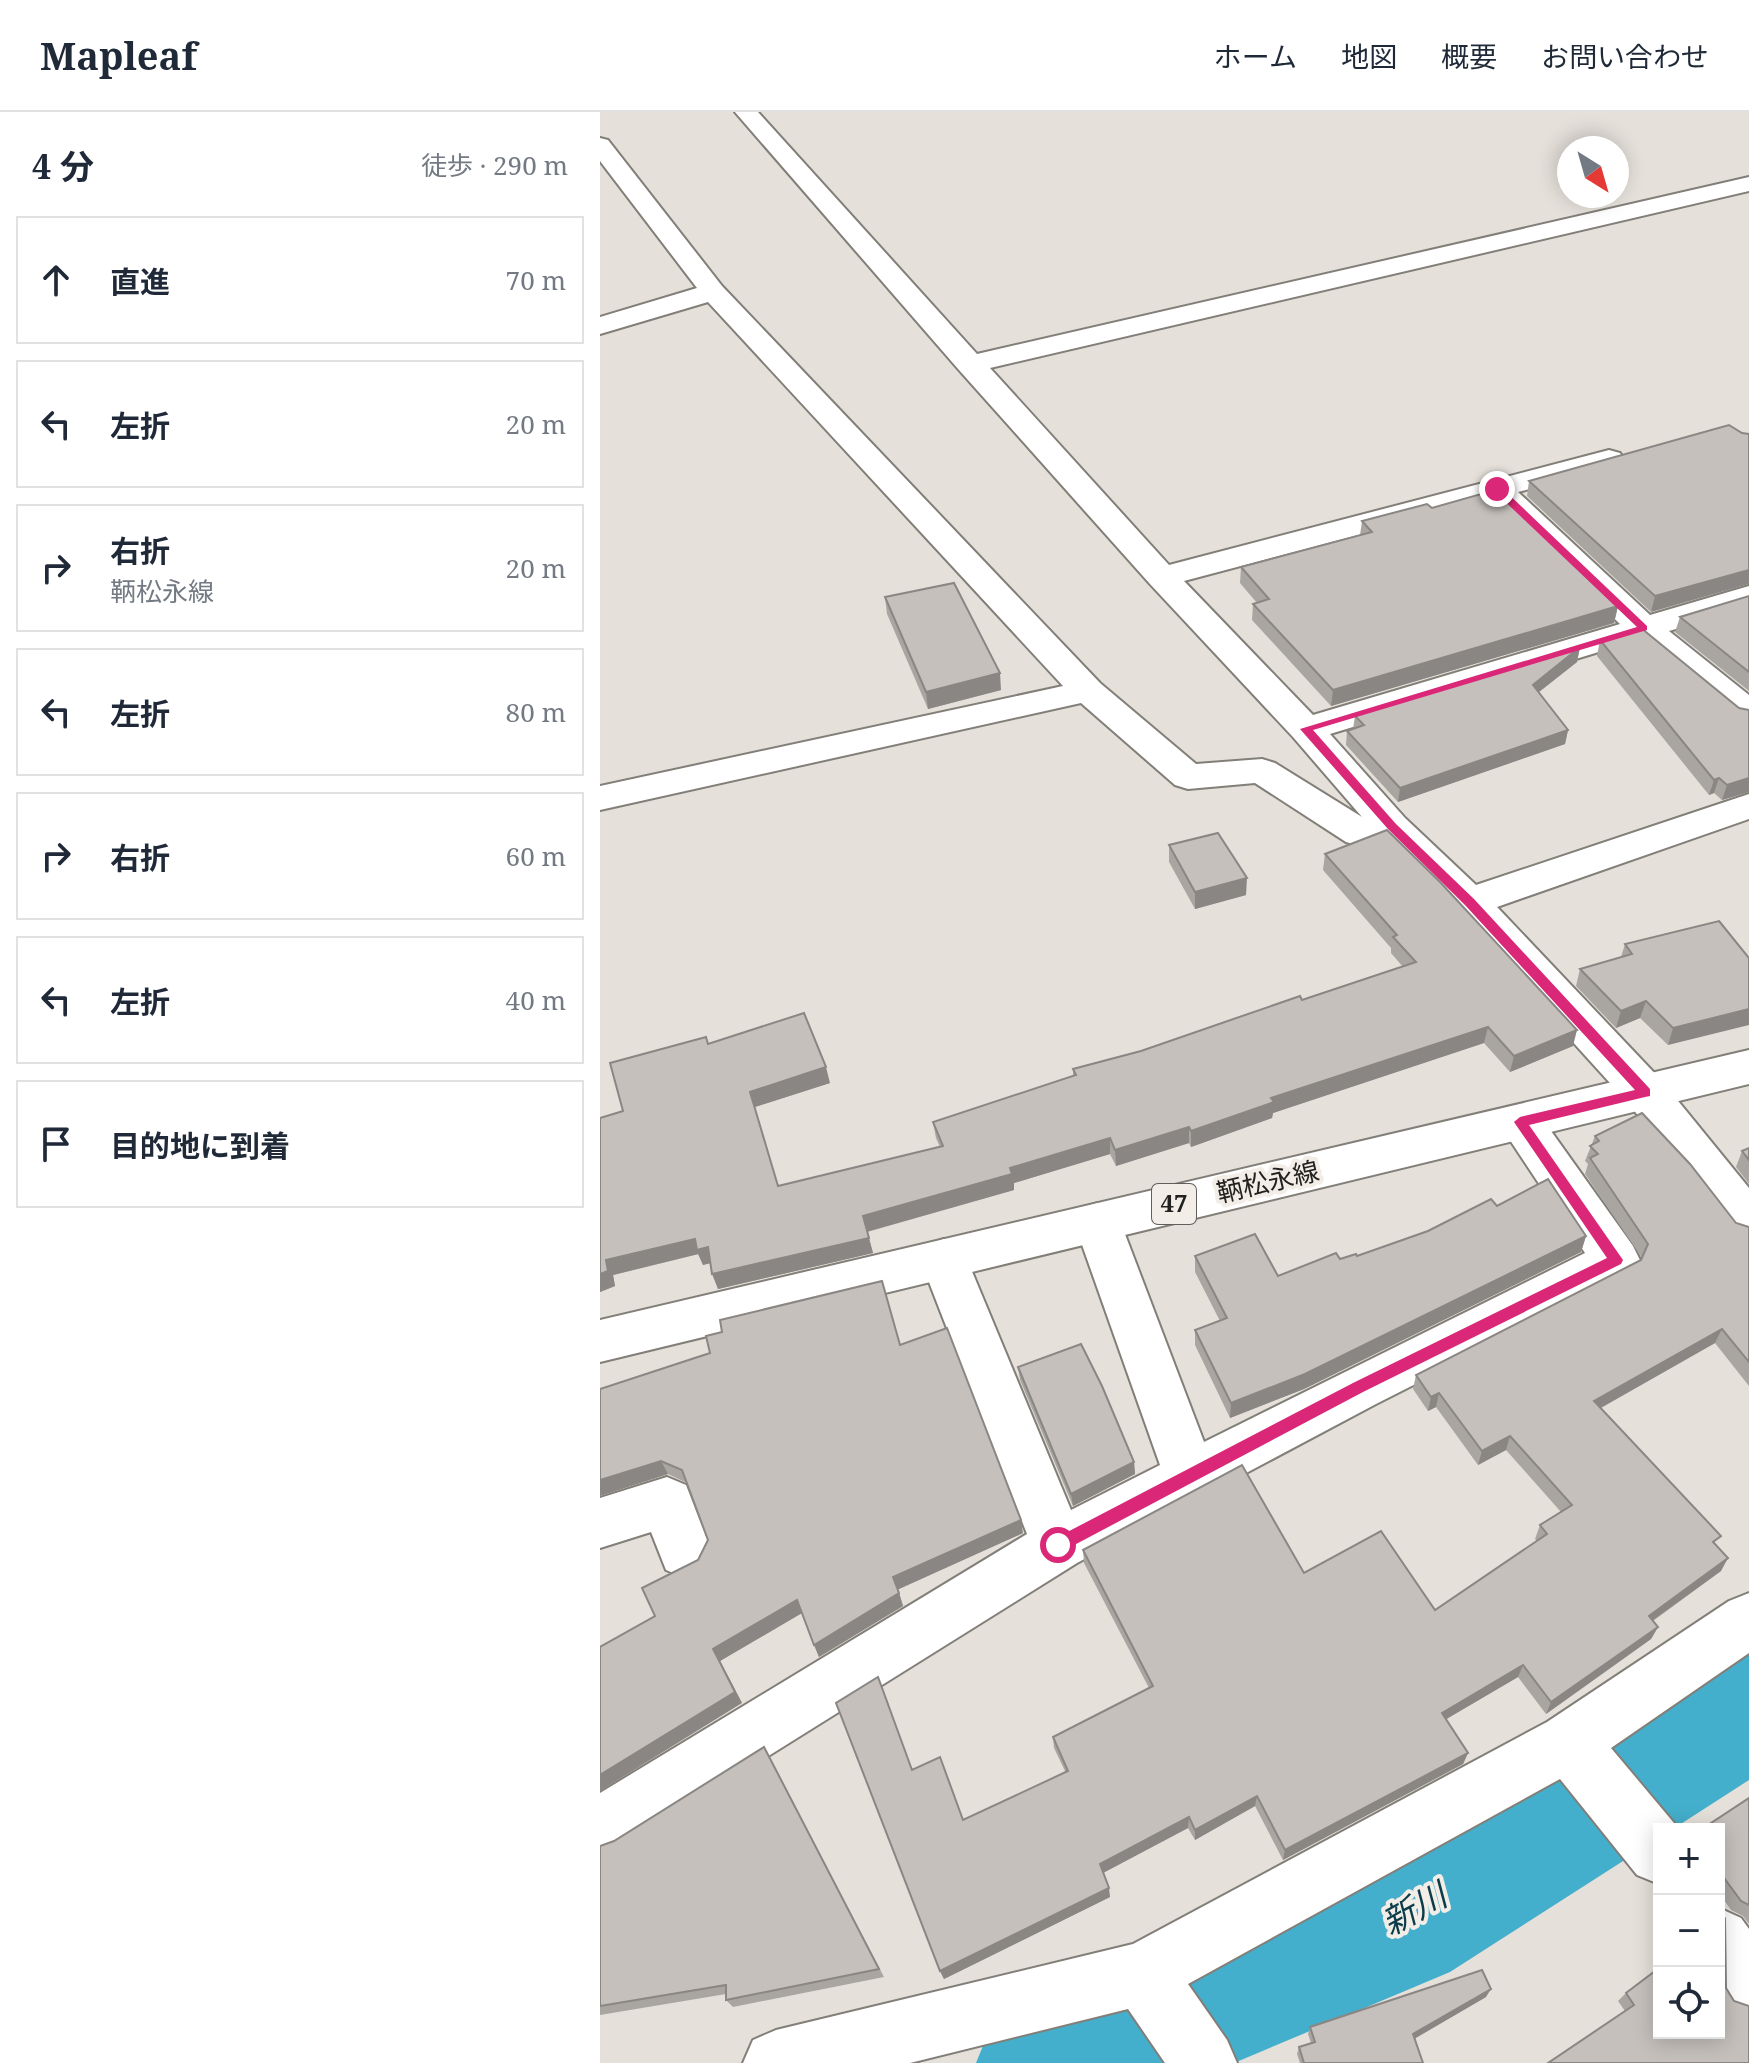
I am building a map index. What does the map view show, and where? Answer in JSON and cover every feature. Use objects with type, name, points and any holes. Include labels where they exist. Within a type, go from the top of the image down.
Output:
[{"type":"street","points":[[746,112],[1162,577],[1306,729],[1392,827],[1469,902],[1645,1092],[1749,1222]]},
{"type":"street","points":[[600,145],[713,292],[1088,691],[1188,777],[1262,771],[1360,833],[1392,827]]},
{"type":"street","points":[[969,364],[1749,184]]},
{"type":"street","points":[[600,326],[713,292]]},
{"type":"street","points":[[1162,577],[1644,450]]},
{"type":"street","points":[[1497,489],[1644,628],[1749,713]]},
{"type":"street","points":[[1306,729],[1749,596]]},
{"type":"street","points":[[600,798],[1088,691]]},
{"type":"street","points":[[1469,902],[1749,806]]},
{"type":"street","name":"鞆松永線","points":[[600,1341],[1749,1067]]},
{"type":"street","points":[[600,1827],[1058,1545],[1358,1388],[1616,1260],[1520,1122]]},
{"type":"street","points":[[1098,1222],[1190,1476]]},
{"type":"street","points":[[944,1259],[1058,1545]]},
{"type":"street","points":[[600,1523],[667,1502],[685,1552]]},
{"type":"street","points":[[776,2063],[1142,1974],[1568,1743],[1749,1620]]},
{"type":"street","points":[[1568,1743],[1653,1845]]},
{"type":"street","points":[[1725,1949],[1749,1983]]},
{"type":"street","points":[[1142,1974],[1204,2063]]},
{"type":"building","points":[[1729,425],[1749,434],[1749,570],[1655,596],[1529,481]]},
{"type":"building","points":[[1495,490],[1618,606],[1333,690],[1253,604],[1269,599],[1241,567],[1372,532],[1362,521],[1427,504],[1432,508]]},
{"type":"building","points":[[954,583],[1000,673],[926,692],[885,597]]},
{"type":"building","points":[[1749,596],[1749,672],[1680,617]]},
{"type":"building","points":[[1641,628],[1739,708],[1749,710],[1749,778],[1727,785],[1719,778],[1714,780],[1600,640]]},
{"type":"building","points":[[1580,647],[1533,685],[1568,730],[1400,788],[1347,731],[1364,725],[1355,716]]},
{"type":"building","points":[[1387,830],[1441,883],[1577,1030],[1514,1056],[1488,1027],[1271,1098],[1274,1102],[1191,1131],[1189,1127],[1115,1150],[1110,1138],[1010,1168],[1012,1174],[863,1216],[869,1238],[712,1274],[708,1247],[697,1250],[695,1239],[606,1260],[608,1271],[600,1274],[600,1118],[623,1111],[610,1063],[706,1037],[708,1044],[804,1013],[826,1067],[750,1092],[778,1186],[943,1146],[933,1122],[1076,1075],[1073,1069],[1141,1051],[1300,996],[1302,1000],[1416,962],[1393,937],[1397,935],[1325,854]]},
{"type":"building","points":[[1218,833],[1247,878],[1195,892],[1169,845]]},
{"type":"building","points":[[1719,921],[1749,958],[1749,1009],[1673,1028],[1646,1001],[1621,1011],[1580,969],[1632,954],[1625,944]]},
{"type":"building","points":[[1642,1113],[1690,1164],[1736,1223],[1749,1227],[1749,1362],[1722,1329],[1594,1401],[1721,1536],[1713,1542],[1728,1558],[1649,1616],[1658,1627],[1551,1702],[1523,1665],[1442,1713],[1468,1753],[1285,1850],[1257,1796],[1195,1830],[1189,1817],[1100,1864],[1109,1888],[940,1971],[836,1703],[878,1677],[912,1770],[940,1757],[963,1820],[1068,1771],[1053,1737],[1153,1686],[1083,1550],[1242,1465],[1304,1573],[1381,1531],[1435,1610],[1547,1534],[1540,1525],[1572,1505],[1510,1436],[1482,1451],[1439,1393],[1431,1397],[1416,1375],[1641,1260],[1648,1244],[1590,1158],[1598,1154],[1590,1146],[1599,1141],[1595,1136]]},
{"type":"building","points":[[1749,1148],[1749,1160],[1742,1151]]},
{"type":"building","points":[[1548,1179],[1586,1236],[1305,1374],[1231,1403],[1195,1330],[1227,1318],[1195,1256],[1255,1234],[1278,1276],[1336,1253],[1340,1259],[1357,1256],[1428,1231],[1491,1199],[1497,1206]]},
{"type":"building","points":[[882,1281],[900,1345],[947,1328],[1021,1520],[893,1577],[899,1593],[814,1645],[797,1600],[713,1649],[735,1692],[600,1775],[600,1647],[655,1616],[642,1588],[698,1560],[708,1540],[682,1470],[661,1461],[600,1480],[600,1389],[710,1353],[706,1336],[722,1332],[720,1320]]},
{"type":"building","points":[[1081,1344],[1134,1462],[1071,1494],[1018,1367]]},
{"type":"building","points":[[764,1747],[879,1969],[726,2000],[726,1985],[600,2006],[600,1846],[614,1841]]},
{"type":"building","points":[[1749,1798],[1749,1905],[1741,1901],[1725,1879],[1725,1823],[1711,1823]]},
{"type":"building","points":[[1725,1919],[1726,1988],[1734,2001],[1749,2006],[1749,2063],[1548,2063],[1634,2005],[1626,1993],[1653,1973],[1653,2039],[1725,2039]]},
{"type":"building","points":[[1482,1970],[1491,1989],[1413,2034],[1423,2063],[1304,2063],[1299,2047],[1315,2042],[1310,2027]]},
{"type":"waterway","name":"新川","points":[[1052,2063],[1399,1921],[1749,1702]]},
{"type":"route","points":[[1058,1545],[1358,1388],[1616,1260],[1520,1122],[1645,1092],[1469,902],[1392,827],[1306,729],[1644,628],[1497,489]]}]
